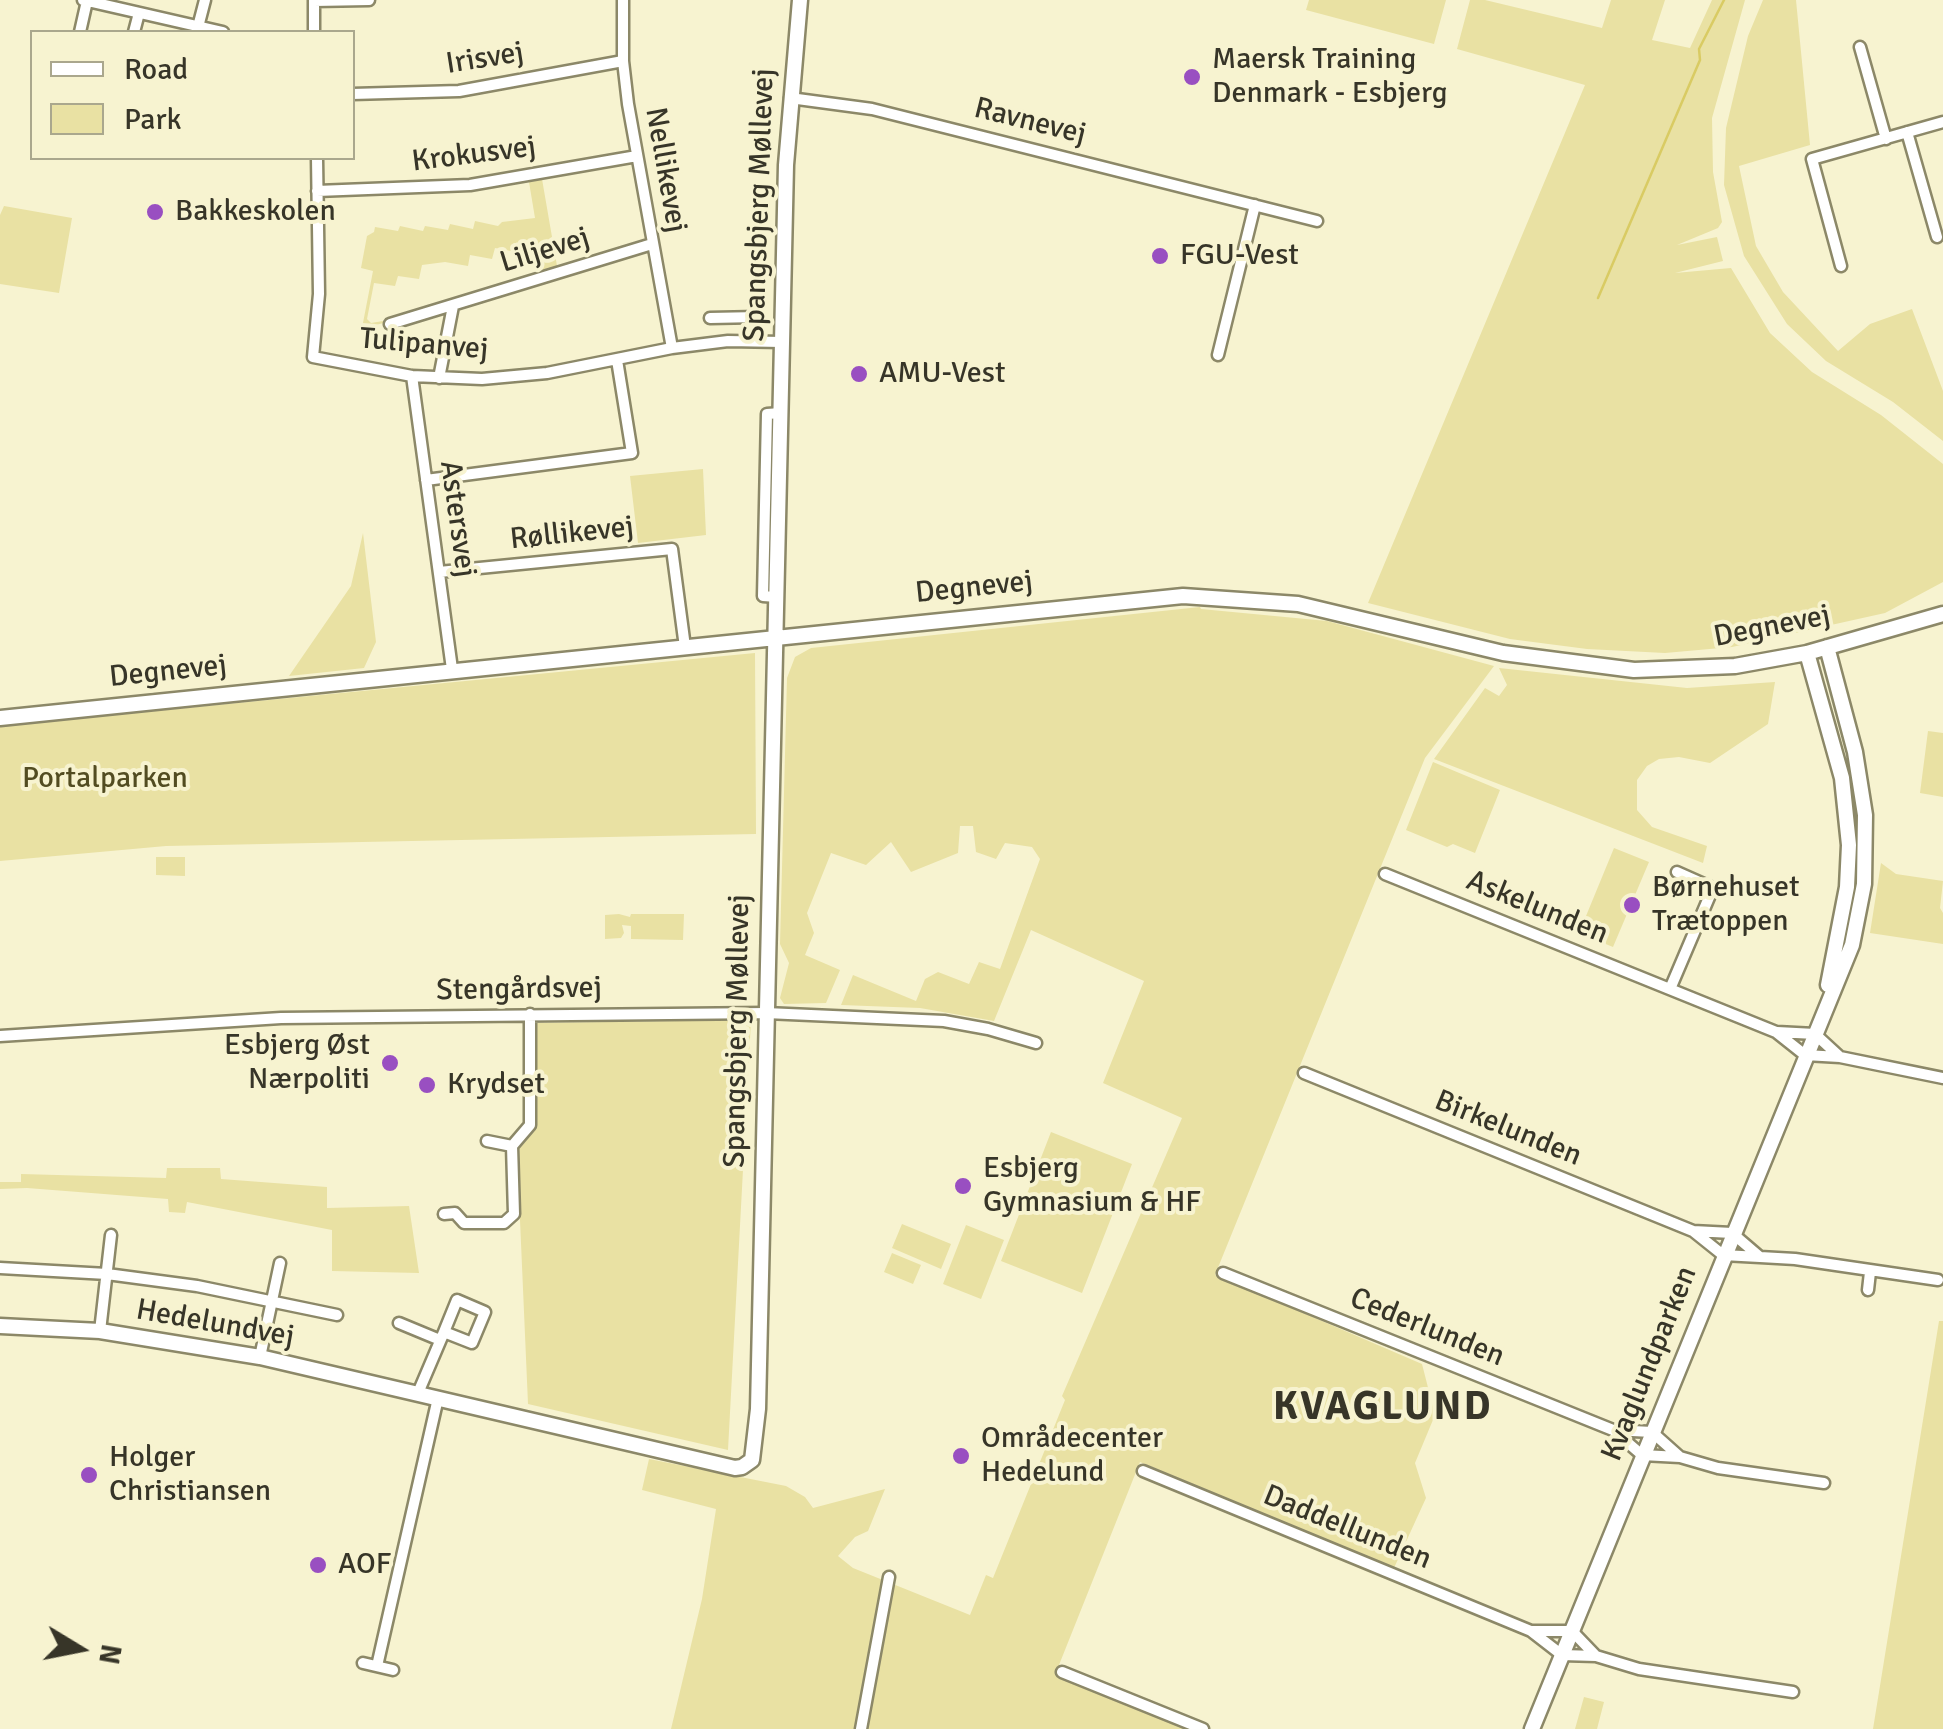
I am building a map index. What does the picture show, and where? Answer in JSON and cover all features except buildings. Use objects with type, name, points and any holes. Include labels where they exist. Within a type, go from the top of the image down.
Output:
[{"type":"street","points":[[80,30],[85,0],[213,30]]},
{"type":"street","points":[[198,27],[205,0]]},
{"type":"street","points":[[314,30],[314,1],[369,0]]},
{"type":"street","name":"Nellikevej","points":[[623,0],[623,61],[672,348]]},
{"type":"street","name":"Spangsbjerg Møllevej","points":[[748,1465],[755,1454],[758,1409],[782,342],[790,98],[800,0]]},
{"type":"street","points":[[134,30],[139,12]]},
{"type":"street","points":[[1860,46],[1886,138]]},
{"type":"street","name":"Irisvej","points":[[355,94],[459,91],[623,61]]},
{"type":"street","name":"Ravnevej","points":[[790,98],[872,109],[1318,221]]},
{"type":"street","points":[[1841,266],[1812,160],[1943,122]]},
{"type":"street","points":[[1907,132],[1937,237]]},
{"type":"street","name":"Krokusvej","points":[[317,192],[470,184],[637,156]]},
{"type":"street","name":"Tulipanvej","points":[[316,160],[319,301],[313,358],[412,376],[482,379],[547,373],[728,341],[782,342]]},
{"type":"street","points":[[1218,355],[1255,205]]},
{"type":"street","name":"Liljevej","points":[[390,324],[652,244]]},
{"type":"street","points":[[439,378],[452,306]]},
{"type":"street","points":[[710,318],[758,317]]},
{"type":"street","points":[[726,318],[728,341]]},
{"type":"street","points":[[426,480],[632,453],[617,360]]},
{"type":"street","name":"Astersvej","points":[[412,376],[452,669]]},
{"type":"street","name":"Røllikevej","points":[[438,572],[672,549],[685,646]]},
{"type":"street","name":"Degnevej","points":[[0,718],[1183,596],[1298,604],[1503,653],[1634,670],[1735,666],[1807,653],[1943,614]]},
{"type":"street","name":"Kvaglundparken","points":[[1532,1729],[1852,945],[1864,884],[1866,832],[1855,752],[1826,648]]},
{"type":"street","name":"Kvaglundparken","points":[[1807,653],[1842,778],[1849,845],[1841,924],[1818,1027]]},
{"type":"street","points":[[1670,989],[1713,888],[1677,872]]},
{"type":"street","name":"Askelunden","points":[[1385,874],[1776,1032],[1805,1055]]},
{"type":"street","name":"Stengårdsvej","points":[[0,1036],[282,1018],[766,1013],[944,1021],[988,1028],[1036,1044]]},
{"type":"street","points":[[444,1214],[455,1214],[464,1223],[504,1224],[514,1214],[512,1146],[530,1125],[530,1014]]},
{"type":"street","points":[[1818,1027],[1840,1057]]},
{"type":"street","name":"Askelunden","points":[[1776,1032],[1818,1027]]},
{"type":"street","points":[[1805,1055],[1840,1057],[1943,1078]]},
{"type":"street","name":"Birkelunden","points":[[1304,1073],[1693,1232],[1723,1255]]},
{"type":"street","points":[[488,1142],[512,1146]]},
{"type":"street","name":"Birkelunden","points":[[1693,1232],[1732,1233]]},
{"type":"street","points":[[1732,1233],[1760,1257]]},
{"type":"street","points":[[100,1331],[111,1234]]},
{"type":"street","points":[[1723,1255],[1795,1259],[1938,1280]]},
{"type":"street","points":[[260,1357],[280,1264]]},
{"type":"street","points":[[0,1268],[107,1274],[198,1286],[337,1315]]},
{"type":"street","points":[[1868,1290],[1870,1272]]},
{"type":"street","name":"Cederlunden","points":[[1223,1273],[1612,1430],[1642,1455]]},
{"type":"street","points":[[399,1323],[442,1336],[472,1344],[485,1312],[457,1300],[442,1336],[418,1393]]},
{"type":"street","name":"Hedelundvej","points":[[0,1326],[100,1331],[260,1357],[735,1468],[748,1465]]},
{"type":"street","points":[[376,1666],[438,1398]]},
{"type":"street","name":"Cederlunden","points":[[1612,1430],[1652,1432]]},
{"type":"street","points":[[1652,1432],[1680,1456]]},
{"type":"street","points":[[1642,1455],[1680,1456],[1718,1468],[1824,1483]]},
{"type":"street","name":"Daddellunden","points":[[1143,1472],[1532,1631],[1562,1654]]},
{"type":"street","points":[[862,1729],[889,1577]]},
{"type":"street","points":[[1572,1630],[1596,1656]]},
{"type":"street","name":"Daddellunden","points":[[1532,1631],[1572,1630]]},
{"type":"street","points":[[1562,1654],[1596,1656],[1638,1669],[1792,1692]]},
{"type":"street","points":[[362,1664],[393,1670]]},
{"type":"street","points":[[1062,1672],[1203,1729]]},
{"type":"green space","points":[[1309,0],[1446,0],[1434,44],[1306,10]]},
{"type":"green space","points":[[1470,0],[1485,0],[1602,28],[1611,0],[1665,0],[1652,40],[1690,48],[1712,0],[1745,0],[1712,118],[1713,172],[1722,222],[1718,228],[1677,245],[1717,237],[1723,261],[1675,273],[1731,268],[1770,333],[1812,372],[1881,415],[1943,464],[1943,582],[1885,613],[1732,647],[1665,653],[1587,649],[1510,639],[1368,603],[1585,85],[1457,49]]},
{"type":"green space","points":[[1763,0],[1796,0],[1810,145],[1739,166],[1756,246],[1783,292],[1838,351],[1870,324],[1912,309],[1943,391],[1943,441],[1893,402],[1826,361],[1787,324],[1744,256],[1724,185],[1726,128],[1748,36]]},
{"type":"green space","points":[[542,179],[557,266],[539,272],[544,246],[519,241],[516,252],[495,248],[492,259],[470,255],[468,266],[445,262],[422,265],[419,279],[398,276],[395,286],[374,283],[367,319],[384,323],[362,328],[373,271],[361,268],[367,236],[375,227],[398,231],[400,226],[423,231],[425,226],[448,230],[450,224],[473,229],[475,221],[498,226],[502,222],[535,218],[529,182]]},
{"type":"green space","points":[[4,206],[72,218],[59,293],[0,284],[0,215]]},
{"type":"green space","points":[[703,469],[706,535],[638,543],[630,476]]},
{"type":"green space","points":[[363,533],[376,642],[364,668],[289,676],[351,586]]},
{"type":"green space","points":[[1200,607],[1327,621],[1494,666],[1425,758],[1215,1275],[1422,1364],[1435,1415],[1415,1463],[1426,1498],[1394,1568],[1140,1462],[1055,1675],[1186,1729],[671,1729],[702,1599],[716,1509],[642,1490],[649,1459],[786,1486],[805,1497],[813,1508],[885,1489],[868,1531],[855,1537],[838,1556],[853,1568],[970,1615],[986,1575],[993,1578],[1065,1400],[1062,1396],[1182,1118],[1103,1083],[1144,981],[1031,930],[994,1021],[920,1008],[841,1005],[853,975],[916,1001],[925,979],[938,972],[969,984],[979,962],[1000,969],[1040,859],[1032,847],[1005,843],[996,859],[976,852],[973,826],[960,826],[958,853],[911,872],[891,842],[866,865],[831,853],[807,913],[814,933],[805,955],[840,970],[826,1003],[784,1004],[780,998],[789,963],[780,944],[787,678],[795,657],[811,648]]},
{"type":"green space","name":"Portalparken","points":[[755,653],[756,834],[166,846],[0,861],[0,726]]},
{"type":"green space","points":[[1499,668],[1687,688],[1775,682],[1768,724],[1710,763],[1679,757],[1659,759],[1647,766],[1637,780],[1637,810],[1652,827],[1707,846],[1703,863],[1434,759],[1485,688],[1499,696],[1507,685]]},
{"type":"green space","points":[[1928,731],[1943,733],[1943,797],[1920,793]]},
{"type":"green space","points":[[1433,762],[1500,790],[1475,853],[1453,844],[1447,847],[1406,830]]},
{"type":"green space","points":[[1614,848],[1649,862],[1613,947],[1579,933]]},
{"type":"green space","points":[[156,857],[185,857],[185,876],[156,875]]},
{"type":"green space","points":[[1881,863],[1896,874],[1943,881],[1943,944],[1870,933]]},
{"type":"green space","points":[[684,914],[683,940],[631,939],[631,926],[622,925],[621,938],[605,939],[605,915]]},
{"type":"green space","points":[[751,1020],[728,1450],[528,1404],[517,1151],[536,1129],[534,1023]]},
{"type":"green space","points":[[1051,1132],[1132,1164],[1082,1293],[1001,1261]]},
{"type":"green space","points":[[167,1168],[220,1168],[221,1179],[327,1187],[327,1208],[409,1206],[419,1273],[332,1271],[332,1230],[187,1202],[185,1213],[169,1212],[168,1199],[0,1189],[0,1182],[21,1182],[21,1174],[166,1178]]},
{"type":"green space","points":[[902,1224],[951,1244],[941,1269],[892,1248]]},
{"type":"green space","points":[[966,1225],[1004,1240],[981,1299],[943,1284]]},
{"type":"green space","points":[[892,1253],[921,1265],[913,1284],[884,1272]]},
{"type":"green space","points":[[1939,1321],[1943,1321],[1943,1729],[1873,1729]]},
{"type":"green space","points":[[1584,1697],[1604,1702],[1597,1729],[1575,1729]]},
{"type":"waterway","points":[[1598,298],[1700,60],[1699,49],[1724,0]]},
{"type":"place","name":"Maersk Training Denmark - Esbjerg","points":[[1192,77]]},
{"type":"place","name":"Bakkeskolen","points":[[155,212]]},
{"type":"place","name":"FGU-Vest","points":[[1160,256]]},
{"type":"place","name":"AMU-Vest","points":[[859,374]]},
{"type":"place","name":"Børnehuset Trætoppen","points":[[1632,905]]},
{"type":"place","name":"Esbjerg Øst Nærpoliti","points":[[390,1063]]},
{"type":"place","name":"Krydset","points":[[427,1085]]},
{"type":"place","name":"Esbjerg Gymnasium & HF","points":[[963,1186]]},
{"type":"place","name":"Områdecenter Hedelund","points":[[961,1456]]},
{"type":"place","name":"Holger Christiansen","points":[[89,1475]]},
{"type":"place","name":"AOF","points":[[318,1565]]},
{"type":"district","name":"KVAGLUND","points":[[1383,1408]]}]
